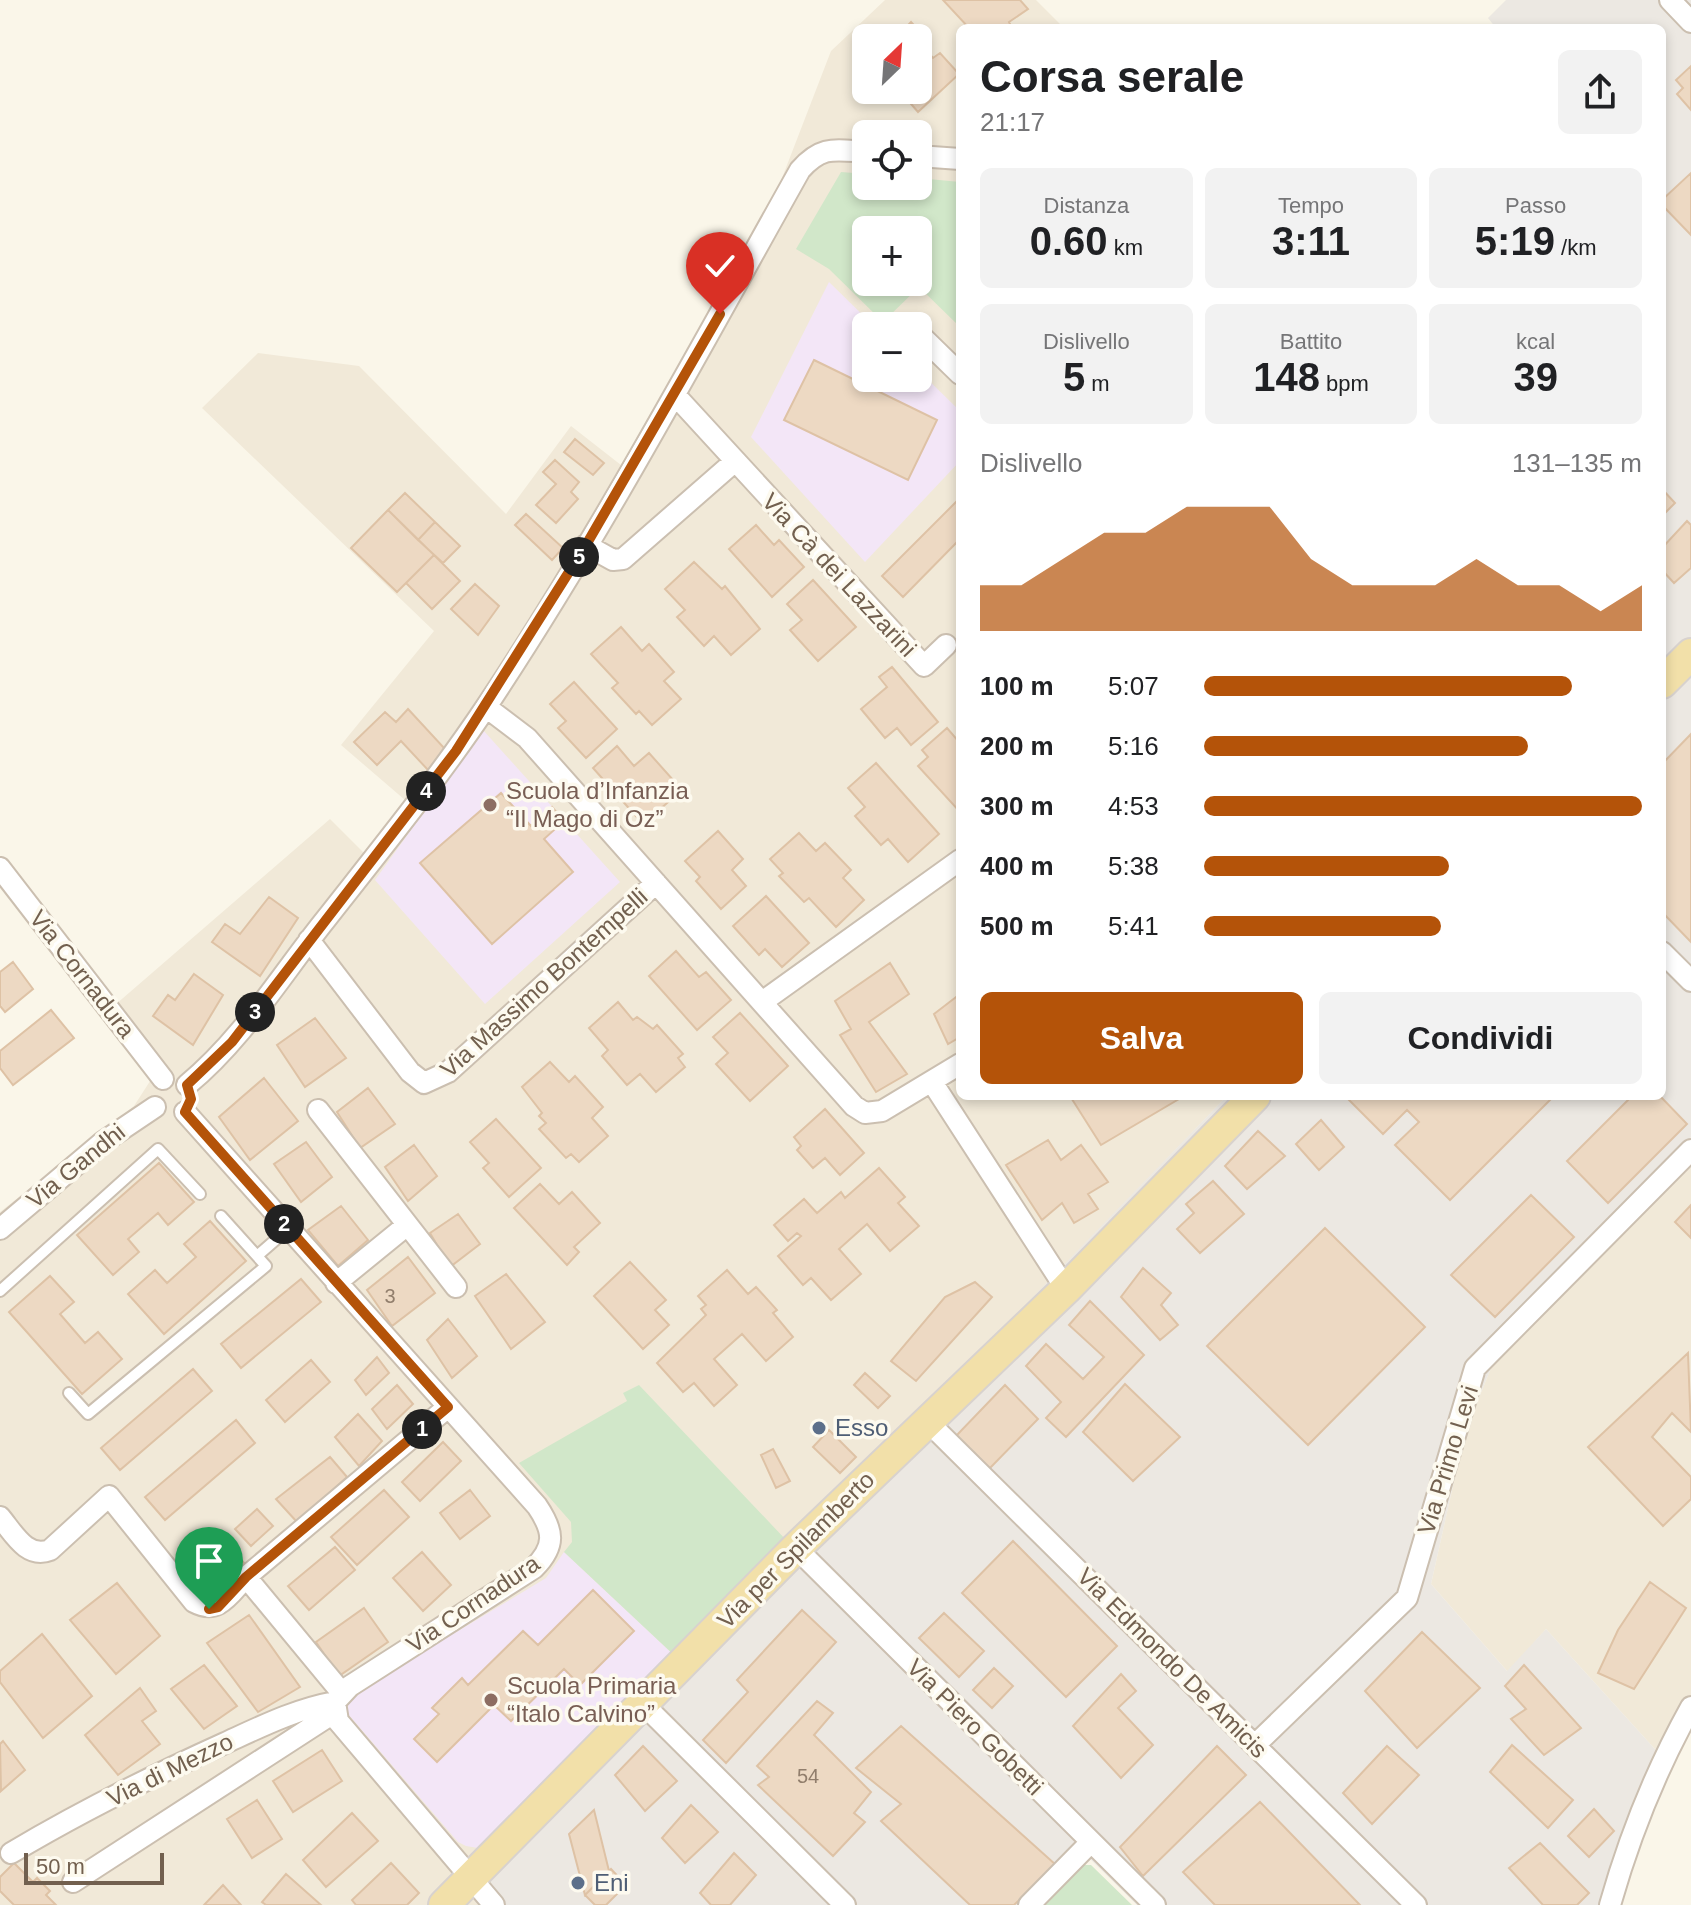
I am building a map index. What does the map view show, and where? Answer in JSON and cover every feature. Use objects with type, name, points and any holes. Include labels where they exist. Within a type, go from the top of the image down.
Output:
[{"type":"main road","points":[[1666,679],[1691,654]]},
{"type":"main road","name":"Via per Spilamberto","points":[[444,1905],[796,1548],[1066,1289],[1251,1100]]},
{"type":"street","points":[[1670,0],[1691,22]]},
{"type":"street","points":[[187,1085],[232,1042],[407,818],[486,707],[675,395],[800,170],[815,154],[833,150],[852,151]]},
{"type":"street","points":[[932,157],[956,159]]},
{"type":"street","points":[[932,347],[956,370]]},
{"type":"street","name":"Via Cà dei Lazzarini","points":[[675,395],[924,666],[946,645]]},
{"type":"street","points":[[586,545],[613,560],[623,559],[734,462]]},
{"type":"street","name":"Via Massimo Bontempelli","points":[[486,707],[527,738],[854,1106],[865,1113],[882,1111],[956,1067]]},
{"type":"street","points":[[762,1002],[956,863]]},
{"type":"street","name":"Via Cornadura","points":[[0,868],[163,1079]]},
{"type":"street","name":"Via Massimo Bontempelli","points":[[309,940],[410,1072],[424,1083],[431,1082],[448,1072],[656,883]]},
{"type":"street","points":[[1666,956],[1691,981]]},
{"type":"street","points":[[176,1078],[187,1085],[191,1099],[185,1112],[165,1116],[155,1107],[152,1095],[163,1079],[176,1078]]},
{"type":"street","points":[[932,1082],[1066,1289]]},
{"type":"street","name":"Via Gandhi","points":[[0,1229],[103,1142],[155,1107]]},
{"type":"street","points":[[318,1110],[456,1287]]},
{"type":"street","name":"Via Cornadura","points":[[73,1882],[534,1568],[550,1548],[553,1537],[545,1518],[185,1112]]},
{"type":"street","name":"Via Primo Levi","points":[[1255,1745],[1407,1598],[1475,1368],[1691,1150]]},
{"type":"street","points":[[336,1283],[406,1226]]},
{"type":"street","points":[[0,1517],[28,1550],[41,1554],[50,1550],[109,1496],[194,1602],[209,1609],[218,1607],[246,1577],[448,1407]]},
{"type":"street","name":"Via Edmondo De Amicis","points":[[927,1421],[1416,1905]]},
{"type":"street","name":"Via Piero Gobetti","points":[[796,1548],[1155,1905]]},
{"type":"street","points":[[246,1577],[337,1702],[356,1745],[494,1905]]},
{"type":"street","name":"Via di Mezzo","points":[[11,1853],[87,1810],[200,1754],[304,1707],[337,1702]]},
{"type":"street","points":[[643,1704],[845,1905]]},
{"type":"street","points":[[1610,1905],[1619,1872],[1676,1734],[1691,1707]]},
{"type":"street","points":[[1029,1905],[1091,1842]]},
{"type":"lane","points":[[0,1291],[158,1149],[200,1194]]},
{"type":"lane","points":[[69,1393],[88,1414],[266,1266],[221,1216]]},
{"type":"lane","points":[[257,1256],[288,1229]]},
{"type":"shaded area","points":[[885,0],[1036,0],[1060,24],[956,24],[956,1100],[1223,1100],[758,1584],[498,1905],[0,1905],[0,1212],[134,1106],[163,1061],[115,1005],[330,819],[364,853],[405,800],[341,745],[434,631],[202,408],[258,353],[359,366],[506,514],[571,426],[621,465],[777,191],[831,51],[852,31],[852,104],[932,104],[932,24],[860,24]]},
{"type":"shaded area","points":[[1506,0],[1691,0],[1691,1137],[1500,1346],[1465,1432],[1431,1584],[1507,1671],[1546,1629],[1663,1758],[1615,1905],[1137,1905],[1087,1856],[1040,1905],[498,1905],[472,1877],[1223,1100],[1666,1100],[1666,24],[1493,24],[1488,18]]},
{"type":"shaded area","points":[[829,282],[860,312],[852,312],[852,392],[932,392],[932,384],[956,407],[956,465],[865,562],[751,437]]},
{"type":"shaded area","name":"Scuola d’Infanzia “Il Mago di Oz”","points":[[483,730],[620,882],[485,1004],[375,880]]},
{"type":"shaded area","points":[[1691,1137],[1691,1702],[1663,1758],[1546,1629],[1508,1672],[1431,1584],[1465,1432],[1500,1346]]},
{"type":"shaded area","name":"Scuola Primaria “Italo Calvino”","points":[[564,1552],[676,1657],[484,1849],[466,1846],[458,1842],[348,1714],[350,1696],[546,1578]]},
{"type":"green space","points":[[841,172],[852,173],[852,200],[932,200],[932,179],[956,182],[956,323],[928,296],[932,296],[932,216],[852,216],[852,292],[829,269],[796,249]]},
{"type":"green space","points":[[857,296],[910,296],[893,312],[873,312]]},
{"type":"green space","points":[[639,1385],[788,1542],[676,1657],[564,1552],[572,1542],[571,1522],[519,1463],[627,1401],[623,1393]]},
{"type":"green space","points":[[1083,1865],[1091,1865],[1132,1905],[1043,1905]]},
{"type":"building","points":[[943,0],[1020,0],[1028,9],[1010,24],[965,24]]},
{"type":"building","points":[[940,53],[956,71],[956,77],[932,99],[932,57]]},
{"type":"building","points":[[1691,66],[1691,110],[1677,94],[1683,88],[1676,80]]},
{"type":"building","points":[[911,104],[927,104],[918,112]]},
{"type":"building","points":[[1691,173],[1691,235],[1666,209],[1666,196]]},
{"type":"building","points":[[814,360],[852,379],[852,392],[880,392],[937,420],[908,480],[784,420]]},
{"type":"building","points":[[575,439],[604,463],[593,475],[564,452]]},
{"type":"building","points":[[555,460],[579,482],[571,492],[578,499],[556,523],[536,505],[556,484],[543,472]]},
{"type":"building","points":[[405,493],[435,522],[418,540],[388,510]]},
{"type":"building","points":[[1666,493],[1675,503],[1666,512]]},
{"type":"building","points":[[956,502],[956,543],[903,597],[882,576]]},
{"type":"building","points":[[388,510],[434,555],[397,592],[351,548]]},
{"type":"building","points":[[526,514],[563,548],[552,560],[515,525]]},
{"type":"building","points":[[1687,521],[1691,525],[1691,568],[1674,583],[1666,574],[1666,544]]},
{"type":"building","points":[[435,522],[460,546],[443,563],[418,540]]},
{"type":"building","points":[[756,525],[774,545],[779,540],[804,567],[772,597],[729,549]]},
{"type":"building","points":[[434,555],[460,581],[432,609],[406,583]]},
{"type":"building","points":[[694,562],[722,589],[725,586],[760,629],[731,655],[714,636],[704,646],[677,617],[685,610],[665,589]]},
{"type":"building","points":[[813,580],[856,627],[818,661],[790,630],[802,620],[787,604]]},
{"type":"building","points":[[475,584],[499,606],[478,635],[451,609]]},
{"type":"building","points":[[621,627],[642,651],[649,644],[674,672],[664,681],[681,699],[652,725],[639,711],[636,714],[612,688],[618,683],[591,654]]},
{"type":"building","points":[[892,667],[938,722],[911,745],[897,728],[885,738],[861,709],[887,687],[879,677]]},
{"type":"building","points":[[574,682],[617,729],[586,758],[558,728],[566,721],[550,704]]},
{"type":"building","points":[[408,709],[445,749],[428,770],[401,741],[377,765],[354,742],[385,712],[396,722]]},
{"type":"building","points":[[947,728],[956,738],[956,808],[918,766],[928,757],[922,750]]},
{"type":"building","points":[[1691,734],[1691,942],[1666,916],[1666,760]]},
{"type":"building","points":[[617,746],[634,766],[649,753],[682,790],[643,824],[593,768]]},
{"type":"building","points":[[876,763],[939,834],[908,862],[888,839],[881,845],[855,816],[865,807],[848,788]]},
{"type":"building","points":[[501,793],[531,826],[552,807],[564,821],[544,839],[573,872],[492,944],[420,863]]},
{"type":"building","points":[[718,831],[743,859],[732,870],[746,886],[721,909],[696,881],[700,877],[685,861]]},
{"type":"building","points":[[799,833],[816,851],[825,843],[851,870],[843,878],[864,900],[836,927],[809,898],[804,902],[779,876],[783,873],[770,859]]},
{"type":"building","points":[[766,896],[809,943],[782,967],[765,949],[759,955],[733,926]]},
{"type":"building","points":[[269,897],[298,918],[260,976],[212,942],[225,924],[240,934]]},
{"type":"building","points":[[676,951],[699,977],[706,972],[731,1000],[697,1030],[649,976]]},
{"type":"building","points":[[13,962],[33,989],[5,1012],[0,1006],[0,972]]},
{"type":"building","points":[[890,963],[909,994],[869,1022],[907,1074],[876,1092],[840,1035],[851,1029],[835,1001]]},
{"type":"building","points":[[194,974],[223,995],[193,1045],[153,1016],[168,995],[175,1000]]},
{"type":"building","points":[[956,997],[956,1039],[948,1044],[934,1014]]},
{"type":"building","points":[[618,1002],[633,1020],[637,1017],[653,1029],[657,1025],[683,1054],[678,1058],[685,1067],[656,1092],[640,1074],[627,1085],[602,1056],[608,1050],[589,1028]]},
{"type":"building","points":[[51,1010],[74,1038],[13,1085],[0,1068],[0,1051]]},
{"type":"building","points":[[740,1013],[788,1066],[750,1101],[716,1064],[728,1053],[713,1037]]},
{"type":"building","points":[[315,1018],[346,1058],[305,1087],[277,1045]]},
{"type":"building","points":[[550,1062],[569,1082],[575,1076],[603,1107],[592,1118],[608,1136],[579,1162],[571,1154],[566,1158],[539,1129],[546,1123],[539,1116],[542,1113],[522,1087]]},
{"type":"building","points":[[264,1078],[298,1121],[250,1160],[219,1117]]},
{"type":"building","points":[[368,1088],[395,1124],[360,1148],[337,1112]]},
{"type":"building","points":[[1073,1100],[1177,1100],[1101,1145]]},
{"type":"building","points":[[1349,1100],[1550,1100],[1450,1200],[1395,1145],[1419,1122],[1407,1110],[1383,1134]]},
{"type":"building","points":[[1628,1100],[1664,1100],[1687,1124],[1608,1203],[1567,1161]]},
{"type":"building","points":[[825,1109],[864,1153],[840,1175],[825,1158],[813,1168],[797,1150],[801,1146],[794,1137]]},
{"type":"building","points":[[496,1119],[541,1168],[509,1197],[483,1168],[489,1163],[470,1142]]},
{"type":"building","points":[[1321,1120],[1344,1147],[1319,1170],[1296,1144]]},
{"type":"building","points":[[1258,1131],[1285,1156],[1247,1189],[1225,1166]]},
{"type":"building","points":[[1048,1140],[1061,1160],[1081,1145],[1108,1182],[1088,1194],[1098,1209],[1074,1223],[1062,1203],[1042,1220],[1006,1165]]},
{"type":"building","points":[[306,1142],[332,1177],[301,1202],[274,1164]]},
{"type":"building","points":[[414,1145],[437,1176],[408,1201],[385,1167]]},
{"type":"building","points":[[159,1163],[194,1202],[168,1225],[158,1213],[128,1239],[139,1252],[113,1275],[77,1235]]},
{"type":"building","points":[[879,1168],[905,1197],[898,1203],[919,1226],[890,1251],[867,1224],[839,1249],[861,1274],[831,1300],[811,1278],[803,1285],[778,1256],[801,1236],[797,1233],[788,1241],[774,1225],[804,1199],[817,1213],[841,1192],[845,1198]]},
{"type":"building","points":[[1213,1181],[1244,1214],[1200,1253],[1177,1229],[1194,1213],[1186,1204]]},
{"type":"building","points":[[540,1184],[559,1204],[572,1192],[600,1223],[574,1247],[579,1252],[567,1265],[514,1208]]},
{"type":"building","points":[[1531,1195],[1574,1237],[1495,1317],[1451,1275]]},
{"type":"building","points":[[1691,1205],[1691,1238],[1675,1222]]},
{"type":"building","points":[[341,1206],[368,1240],[338,1266],[308,1230]]},
{"type":"building","points":[[458,1214],[480,1244],[450,1267],[430,1233]]},
{"type":"building","points":[[210,1221],[246,1261],[164,1334],[128,1294],[155,1270],[167,1283],[196,1257],[184,1244]]},
{"type":"building","points":[[1325,1228],[1425,1327],[1308,1445],[1207,1346]]},
{"type":"building","points":[[408,1257],[435,1293],[392,1326],[367,1290]]},
{"type":"building","points":[[630,1262],[666,1300],[655,1310],[669,1325],[643,1349],[594,1296]]},
{"type":"building","points":[[1143,1268],[1171,1293],[1161,1305],[1178,1325],[1160,1340],[1121,1297]]},
{"type":"building","points":[[727,1270],[748,1294],[756,1287],[777,1310],[773,1313],[793,1337],[766,1361],[742,1334],[714,1359],[737,1385],[714,1406],[694,1383],[683,1392],[657,1363],[706,1315],[701,1309],[706,1305],[698,1296]]},
{"type":"building","points":[[506,1274],[545,1322],[511,1349],[475,1296]]},
{"type":"building","points":[[50,1276],[74,1302],[60,1314],[85,1343],[98,1332],[122,1359],[82,1394],[9,1312]]},
{"type":"building","points":[[301,1279],[321,1302],[241,1368],[221,1344]]},
{"type":"building","points":[[975,1282],[992,1297],[916,1381],[891,1361],[945,1297]]},
{"type":"building","points":[[1090,1301],[1144,1355],[1066,1437],[1046,1418],[1061,1402],[1026,1366],[1046,1344],[1083,1379],[1104,1357],[1069,1325]]},
{"type":"building","points":[[448,1319],[477,1356],[452,1378],[427,1340]]},
{"type":"building","points":[[1688,1353],[1691,1432],[1672,1413],[1652,1437],[1691,1477],[1691,1499],[1663,1526],[1588,1447]]},
{"type":"building","points":[[377,1357],[389,1373],[366,1395],[355,1380]]},
{"type":"building","points":[[311,1360],[330,1382],[285,1422],[266,1400]]},
{"type":"building","points":[[193,1369],[212,1391],[120,1470],[101,1448]]},
{"type":"building","points":[[865,1373],[890,1396],[878,1408],[854,1385]]},
{"type":"building","points":[[1125,1384],[1180,1437],[1133,1481],[1083,1432]]},
{"type":"building","points":[[397,1385],[413,1404],[387,1429],[372,1409]]},
{"type":"building","points":[[1005,1385],[1038,1419],[989,1469],[956,1436]]},
{"type":"building","points":[[358,1414],[382,1441],[359,1466],[335,1437]]},
{"type":"building","points":[[236,1420],[255,1443],[165,1520],[145,1497]]},
{"type":"building","points":[[829,1430],[856,1457],[840,1473],[813,1447]]},
{"type":"building","points":[[443,1442],[461,1461],[420,1501],[402,1482]]},
{"type":"building","points":[[773,1449],[790,1481],[776,1488],[761,1455]]},
{"type":"building","points":[[330,1457],[347,1477],[297,1522],[276,1499]]},
{"type":"building","points":[[384,1490],[409,1517],[357,1565],[331,1537]]},
{"type":"building","points":[[470,1490],[490,1516],[460,1539],[440,1513]]},
{"type":"building","points":[[257,1509],[273,1526],[251,1546],[235,1529]]},
{"type":"building","points":[[219,1536],[245,1564],[228,1580],[202,1551]]},
{"type":"building","points":[[1013,1541],[1117,1646],[1066,1697],[962,1593]]},
{"type":"building","points":[[335,1547],[355,1570],[309,1610],[288,1586]]},
{"type":"building","points":[[422,1552],[451,1585],[423,1611],[393,1578]]},
{"type":"building","points":[[1650,1582],[1686,1608],[1634,1689],[1598,1673],[1618,1630]]},
{"type":"building","points":[[117,1583],[160,1636],[116,1674],[70,1620]]},
{"type":"building","points":[[593,1590],[634,1631],[580,1685],[564,1669],[511,1721],[494,1705],[437,1762],[414,1739],[439,1714],[432,1708],[462,1678],[468,1685],[523,1631],[538,1645]]},
{"type":"building","points":[[364,1608],[388,1642],[339,1676],[316,1642]]},
{"type":"building","points":[[802,1610],[836,1642],[726,1763],[703,1740],[748,1692],[737,1680]]},
{"type":"building","points":[[944,1613],[984,1651],[959,1677],[919,1638]]},
{"type":"building","points":[[249,1615],[300,1687],[258,1712],[207,1643]]},
{"type":"building","points":[[1422,1632],[1480,1688],[1417,1748],[1365,1691]]},
{"type":"building","points":[[42,1634],[92,1696],[43,1738],[0,1682],[0,1671]]},
{"type":"building","points":[[204,1665],[237,1706],[204,1729],[171,1689]]},
{"type":"building","points":[[1524,1665],[1581,1728],[1544,1755],[1511,1719],[1526,1709],[1505,1686]]},
{"type":"building","points":[[994,1668],[1013,1686],[992,1708],[973,1690]]},
{"type":"building","points":[[1121,1674],[1136,1691],[1118,1708],[1153,1745],[1121,1778],[1073,1726]]},
{"type":"building","points":[[140,1688],[156,1711],[142,1721],[160,1744],[118,1775],[85,1735]]},
{"type":"building","points":[[817,1701],[833,1713],[814,1735],[871,1792],[854,1813],[865,1822],[833,1856],[758,1785],[769,1777],[757,1766]]},
{"type":"building","points":[[901,1726],[1056,1865],[1014,1905],[970,1905],[881,1821],[901,1804],[856,1768]]},
{"type":"building","points":[[3,1741],[25,1770],[1,1791],[0,1744]]},
{"type":"building","points":[[1512,1745],[1573,1800],[1548,1828],[1490,1772]]},
{"type":"building","points":[[643,1746],[677,1781],[645,1811],[615,1775]]},
{"type":"building","points":[[1217,1746],[1246,1775],[1143,1876],[1120,1847]]},
{"type":"building","points":[[1387,1746],[1419,1775],[1372,1824],[1343,1793]]},
{"type":"building","points":[[322,1750],[342,1781],[293,1812],[273,1781]]},
{"type":"building","points":[[257,1800],[282,1839],[252,1858],[227,1819]]},
{"type":"building","points":[[1260,1802],[1360,1905],[1215,1905],[1183,1872]]},
{"type":"building","points":[[691,1805],[718,1832],[685,1863],[662,1838]]},
{"type":"building","points":[[1594,1809],[1614,1831],[1589,1857],[1568,1836]]},
{"type":"building","points":[[594,1810],[609,1871],[585,1895],[569,1834]]},
{"type":"building","points":[[352,1813],[378,1841],[326,1887],[303,1860]]},
{"type":"building","points":[[1540,1843],[1589,1893],[1577,1905],[1543,1905],[1509,1868]]},
{"type":"building","points":[[734,1853],[756,1875],[730,1905],[711,1905],[700,1893]]},
{"type":"building","points":[[14,1863],[33,1882],[37,1878],[50,1891],[46,1895],[56,1905],[14,1905],[0,1891],[0,1877]]},
{"type":"building","points":[[391,1863],[419,1893],[407,1905],[356,1905],[352,1900]]},
{"type":"building","points":[[611,1869],[626,1885],[606,1905],[595,1905],[585,1895]]},
{"type":"building","points":[[286,1874],[321,1905],[266,1905],[262,1902]]},
{"type":"building","points":[[223,1885],[241,1905],[204,1905]]},
{"type":"place","name":"Scuola d’Infanzia “Il Mago di Oz”","points":[[490,805]]},
{"type":"place","name":"Esso","points":[[819,1428]]},
{"type":"place","name":"Scuola Primaria “Italo Calvino”","points":[[491,1700]]},
{"type":"place","name":"Eni","points":[[578,1883]]},
{"type":"route","points":[[209,1609],[218,1607],[246,1577],[448,1407],[185,1112],[191,1099],[187,1085],[214,1063],[232,1042],[456,751],[500,686],[586,545],[720,314]]}]
